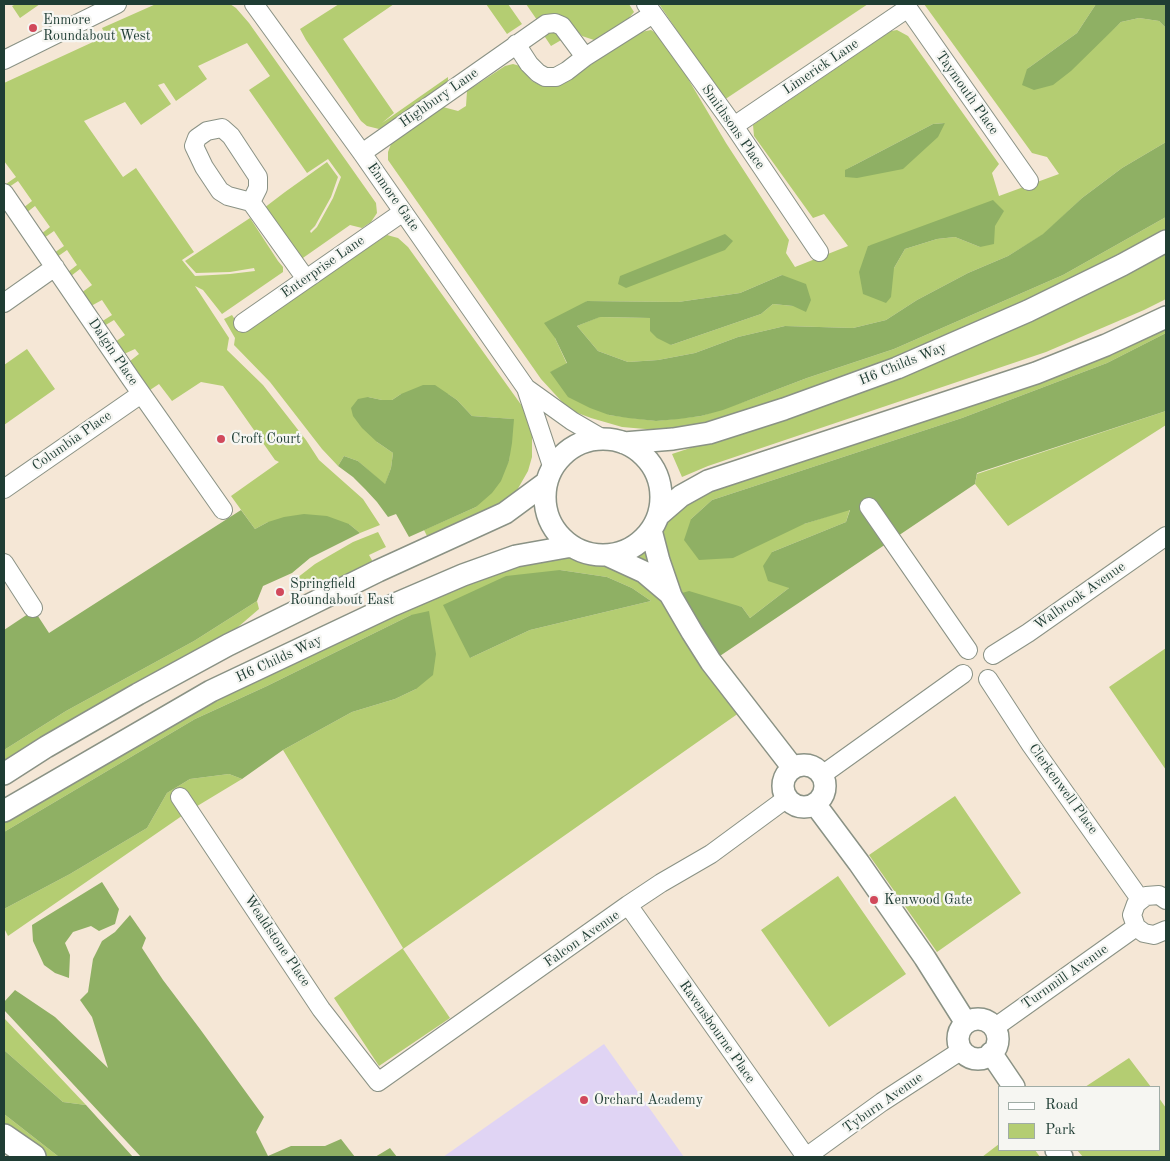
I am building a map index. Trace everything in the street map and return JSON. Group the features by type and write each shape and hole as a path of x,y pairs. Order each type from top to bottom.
{"main road":[{"path":"4,1137 33,1157"}],"street":[{"path":"4,60 117,4"},
{"name":"Enmore Gate","path":"257,5 526,388 550,476"},
{"name":"Limerick Lane","path":"734,126 907,6"},
{"name":"Taymouth Place","path":"907,6 1029,181"},
{"path":"516,44 529,64 538,73 545,77 556,77 649,9"},
{"name":"Smithsons Place","path":"649,9 734,126 819,252"},
{"name":"Highbury Lane","path":"362,153 546,24 555,23 562,26 585,57"},
{"name":"Dalgin Place","path":"4,193 141,394 223,510"},
{"path":"251,202 306,279"},
{"name":"Enterprise Lane","path":"243,323 404,212"},
{"name":"H6 Childs Way","path":"624,443 673,439 709,433 897,368 1028,312 1166,241"},
{"path":"4,303 55,267"},
{"path":"550,476 545,500 549,518 558,534 572,546 589,554 607,555 624,551 640,542 681,496 708,481 1036,373 1106,345 1166,317"},
{"name":"Enmore Gate","path":"526,388 572,421 603,439"},
{"name":"Columbia Place","path":"4,489 141,394"},
{"path":"4,774 46,747 146,689 228,645 378,571 505,513 550,476 565,453 583,443 603,439 624,443 639,452 652,465 659,481 662,498 655,523 659,561 671,596 710,662 793,768"},
{"path":"869,507 968,650"},
{"name":"Walbrook Avenue","path":"993,655 1028,633 1166,536"},
{"name":"H6 Childs Way","path":"4,811 211,691 393,605 516,556 572,546"},
{"path":"607,555 644,572 671,596"},
{"path":"4,563 33,608"},
{"path":"978,647 984,648 993,655 994,670 988,679 972,681 963,674 960,661 968,650 978,647"},
{"path":"822,775 963,674"},
{"name":"Clerkenwell Place","path":"988,679 1031,745 1140,899"},
{"path":"806,765 818,770 822,775 825,788 820,800 815,804 809,807 797,806 787,798 784,792 785,778 793,768 806,765"},
{"name":"Wealdstone Place","path":"180,797 322,1009 378,1082"},
{"name":"Falcon Avenue","path":"378,1082 661,883 711,854 787,798"},
{"path":"815,804 859,863 925,958 966,1023"},
{"path":"1165,933 1149,935 1144,933 1136,927 1132,915 1133,909 1140,899 1152,894 1166,900"},
{"name":"Ravensbourne Place","path":"628,906 806,1157"},
{"name":"Turnmill Avenue","path":"994,1028 1136,927"},
{"path":"981,1019 991,1024 997,1033 997,1044 991,1053 979,1058 966,1055 958,1039 962,1027 966,1023 970,1020 981,1019"},
{"name":"Tyburn Avenue","path":"806,1157 882,1102 962,1050"},
{"path":"991,1053 1013,1086"}],"shaded area":[{"name":"Orchard Academy","path":"604,1044 684,1157 443,1157"}],"green space":[{"path":"16,4 40,4 20,18 12,6"},
{"path":"156,4 230,4 236,8 249,23 376,203 377,213 371,222 362,228 350,225 300,260 264,208 327,162 338,177 331,197 315,226 310,231 311,233 317,227 333,198 341,177 328,159 307,173 249,90 270,76 247,43 198,66 207,79 176,101 164,83 158,85 171,104 141,125 125,102 84,121 123,177 136,168 194,252 182,260 195,276 255,271 254,268 230,272 196,273 185,261 250,218 283,267 283,272 222,314 203,290 195,286 229,338 227,350 263,385 306,440 319,460 363,499 380,525 360,533 349,524 268,522 255,529 231,496 279,462 275,460 223,386 201,382 172,401 159,384 150,390 130,361 139,354 135,349 124,354 115,342 125,335 114,320 104,326 101,322 112,315 102,300 91,306 81,293 92,285 80,269 71,276 68,272 77,265 67,250 57,257 54,253 64,246 54,231 44,238 41,234 50,227 35,206 26,213 23,208 32,201 18,181 9,187 6,184 16,177 4,161 4,83 106,36 102,28"},
{"path":"339,4 394,4 343,39 394,113 382,123 448,77 446,85 385,127 379,129 367,126 361,121 300,29"},
{"path":"486,4 508,4 522,24 507,34"},
{"path":"526,4 629,4 634,12 628,19 594,40 582,36 566,20 537,20"},
{"path":"659,4 868,4 724,100"},
{"path":"924,4 1096,4 1077,33 1027,69 1098,43 1121,22 1139,18 1159,21 1166,28 1166,142 1122,168 1082,198 1044,234 1008,256 968,273 917,300 886,320 853,328 785,326 738,337 695,353 658,360 628,362 598,351 577,326 599,317 650,318 671,345 761,314 773,304 793,306 782,275 740,293 678,302 587,301 555,338 567,364 551,372 609,415 656,421 701,416 894,349 1063,275 1166,217 1166,231 1046,292 919,348 719,422 691,428 657,430 622,427 575,412 564,404 541,379 388,160 391,144 398,138 443,107 458,111 466,106 467,91 505,66 513,64 520,66 532,81 551,87 563,84 636,33 651,30 664,38 726,143 789,240 786,253 795,267 848,246 824,214 813,218 754,136 753,125 891,31 897,30 908,36 999,164 992,173 999,196 1059,174 1047,157 1032,153","holes":["945,123 845,170 933,124","995,226 980,247 955,237 937,239 905,249 894,268 868,246"]},
{"path":"1096,4 1166,4 1166,28 1159,21 1139,18 1121,22 1071,71 1053,85 1034,90 1022,85 1027,69 1077,33"},
{"path":"555,32 563,39 551,46 543,34"},
{"path":"945,123 938,137 903,169 857,178 845,177 845,170 933,124"},
{"path":"1166,142 1166,217 1063,275 894,349 807,378 723,410 701,416 656,421 609,415 590,408 568,397 550,372 567,363 555,338 544,323 587,301 678,302 740,293 782,275 806,284 811,300 806,312 793,306 773,304 761,314 671,345 657,338 650,331 650,318 600,317 577,326 598,351 628,362 658,360 695,353 738,337 785,326 853,328 886,320 917,300 968,273 1008,256 1043,234 1082,198 1122,168"},
{"path":"993,200 1004,211 995,226 994,244 980,247 955,237 937,239 905,249 894,268 891,297 886,303 863,294 859,272 868,246"},
{"path":"725,234 733,241 725,250 626,288 618,284 620,276"},
{"path":"387,235 398,238 408,247 522,406 532,429 532,457 528,471 516,492 496,508 428,538 424,530 476,507 509,461 513,419 472,416 457,400 448,394 401,394 392,400 368,397 377,442 393,453 391,468 385,485 358,461 344,456 338,466 322,449 270,382 234,345 235,338 224,319 232,315 243,332"},
{"path":"1166,250 1166,299 1144,310 1046,352 708,466 682,477 672,454 772,421"},
{"path":"1166,317 1166,333 1107,363 962,418 712,500 691,519 804,524 850,509 846,522 772,552 789,588 750,618 742,607 672,596 746,708 403,949 450,1018 379,1066 334,998 403,948 283,750 352,712 395,699 416,689 411,615 267,686 195,719 4,832 4,811 393,605 572,546 589,554 607,555 625,551 640,542 681,496","holes":["560,570 607,577 632,588 651,601 530,630 470,658"]},
{"path":"1166,333 1166,411 977,473 975,484 711,662 671,596 689,591 742,607 750,618 789,588 768,581 763,566 772,552 846,522 850,510 804,524 733,558 699,560 684,540 691,519 712,500 962,418 1107,363"},
{"path":"27,349 55,389 4,425 4,365"},
{"path":"423,385 435,385 457,400 472,416 514,419 512,443 509,461 501,481 492,493 476,507 409,537 396,514 388,517 365,489 338,466 344,456 358,461 385,484 391,468 393,453 362,428 353,416 351,408 358,399 368,397 392,400"},
{"path":"1166,411 1166,425 1008,526 975,484 977,474"},
{"path":"241,510 255,529 284,517 304,514 327,516 349,524 360,533 310,558 292,573 263,586 257,601 194,641 66,711 4,750 4,630 34,610 49,633"},
{"path":"378,532 386,547 369,555 373,562 339,579 302,590 297,578 315,564 353,542"},
{"path":"560,570 607,577 632,588 651,601 530,630 470,658 443,605 506,576"},
{"path":"257,601 259,609 231,633 4,763 4,750 66,711 194,641"},
{"path":"429,611 436,654 433,675 416,689 395,699 352,712 283,750 242,779 229,774 190,779 167,793 147,828 70,874 4,909 4,832 195,719 267,686 411,615"},
{"path":"1166,648 1166,770 1109,687"},
{"path":"229,774 242,779 189,811 8,936 4,928 4,909 70,874 147,828 167,793 190,779"},
{"path":"955,796 1021,893 937,952 869,855"},
{"path":"838,876 906,974 829,1027 761,930"},
{"path":"102,882 119,909 115,924 99,931 91,926 73,932 65,943 70,955 69,978 55,973 44,965 33,941 32,925"},
{"path":"130,915 146,938 142,948 163,980 264,1117 256,1132 268,1156 291,1146 325,1146 341,1139 355,1157 141,1157 4,1010 4,1002 15,990 55,1017 108,1068 92,1017 80,1000 88,992 93,959 102,941 115,932"},
{"path":"4,1018 86,1105 63,1102 4,1050"},
{"path":"4,1050 63,1102 86,1105 133,1157 59,1157 4,1114"},
{"path":"1129,1058 1150,1086 1087,1086"},
{"path":"1160,1099 1166,1108 1166,1157 1083,1157 1078,1151 1160,1151"},
{"path":"4,1114 59,1157 33,1157 4,1137"},
{"path":"998,1145 998,1151 1036,1151 1040,1157 982,1157"},
{"path":"390,1148 397,1157 375,1157"}],"place":[{"name":"Enmore Roundabout West","path":"33,28"},
{"name":"Croft Court","path":"221,439"},
{"name":"Springfield Roundabout East","path":"280,592"},
{"name":"Kenwood Gate","path":"874,900"},
{"name":"Orchard Academy","path":"584,1100"}]}
